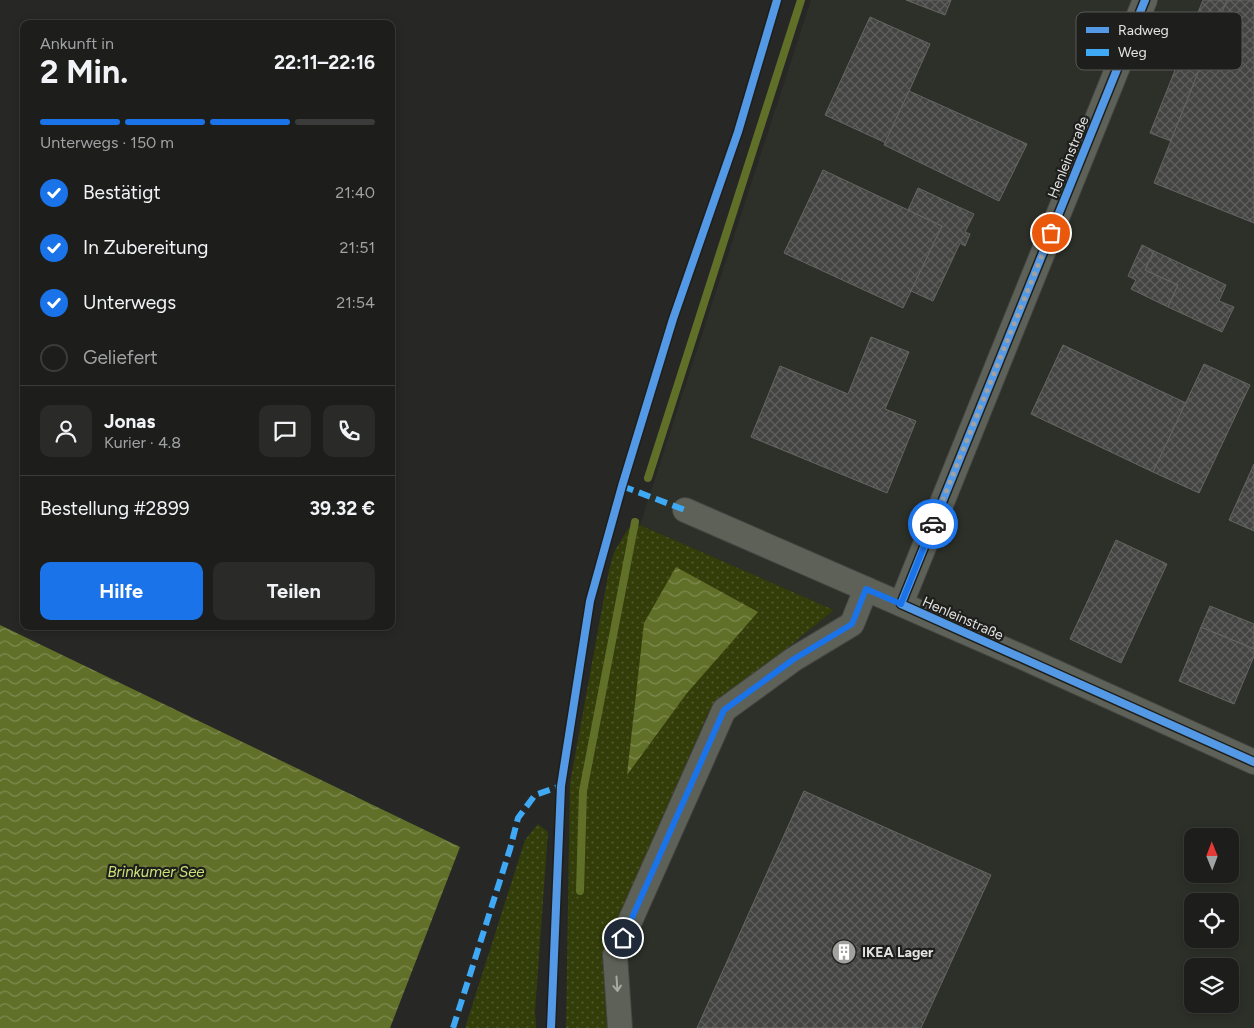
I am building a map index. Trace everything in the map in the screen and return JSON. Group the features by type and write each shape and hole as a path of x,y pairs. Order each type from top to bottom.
{"street":[{"name":"Henleinstraße","path":"1140,12 1145,0"},
{"name":"Henleinstraße","path":"1117,70 901,604 1254,762"},
{"path":"685,510 901,604"},
{"path":"620,1028 615,955 724,710 794,659 852,624 866,589"}],"shaded area":[{"path":"811,0 1254,0 1254,1028 607,1028 602,954 709,711 834,610 640,525"},
{"path":"640,525 834,610 709,711 602,954 607,1028 566,1028 570,783 609,570 614,552 628,529"},
{"path":"538,824 548,832 535,1011 536,1028 465,1028 525,840"}],"water":[{"path":"676,567 758,612 687,693 627,775 644,623"},
{"name":"Brinkumer See","path":"0,625 460,847 390,1028 0,1028"}],"building":[{"path":"906,0 951,0 945,15"},
{"path":"1203,0 1227,0 1222,12 1198,12"},
{"path":"1227,0 1254,0 1254,223 1154,183 1199,70 1242,70 1242,12 1222,12"},
{"path":"870,17 930,44 886,143 825,115"},
{"path":"1175,70 1199,70 1171,141 1150,133"},
{"path":"909,91 1027,144 999,201 884,145"},
{"path":"823,170 942,226 903,308 784,253"},
{"path":"918,188 974,214 965,232 970,234 965,246 960,243 933,301 911,291 942,226 908,210"},
{"path":"1142,245 1154,251 1145,270 1178,285 1168,307 1131,289 1136,280 1128,276"},
{"path":"1154,251 1226,285 1219,301 1234,307 1222,332 1168,307 1178,285 1145,270"},
{"path":"871,337 909,352 885,409 916,421 887,493 751,437 780,366 848,394"},
{"path":"1063,345 1186,403 1153,472 1031,414"},
{"path":"1204,364 1250,385 1199,493 1153,472"},
{"path":"1254,464 1254,531 1229,520"},
{"path":"1116,540 1167,564 1121,663 1070,639"},
{"path":"1210,606 1254,624 1254,649 1201,627"},
{"path":"1201,627 1254,649 1254,656 1234,704 1179,681"},
{"name":"IKEA Lager","path":"804,791 991,875 921,1028 697,1028"}],"waterway":[{"path":"648,478 801,0"},
{"path":"580,891 583,791 635,522"}],"marked path":[{"path":"622,486 685,510"},
{"path":"453,1028 510,849 518,818 535,795 561,786"}],"cycle path":[{"path":"551,1028 561,786 590,601 622,486 673,319 738,132 777,0"},
{"path":"1140,12 1145,0"},
{"path":"1117,70 901,604 1254,762"}],"way so far":[{"path":"933,524 1051,233"}],"place":[{"name":"IKEA Lager","path":"844,952"}],"route":[{"path":"623,938 724,710 794,659 852,624 866,589 901,604 933,524"}]}
